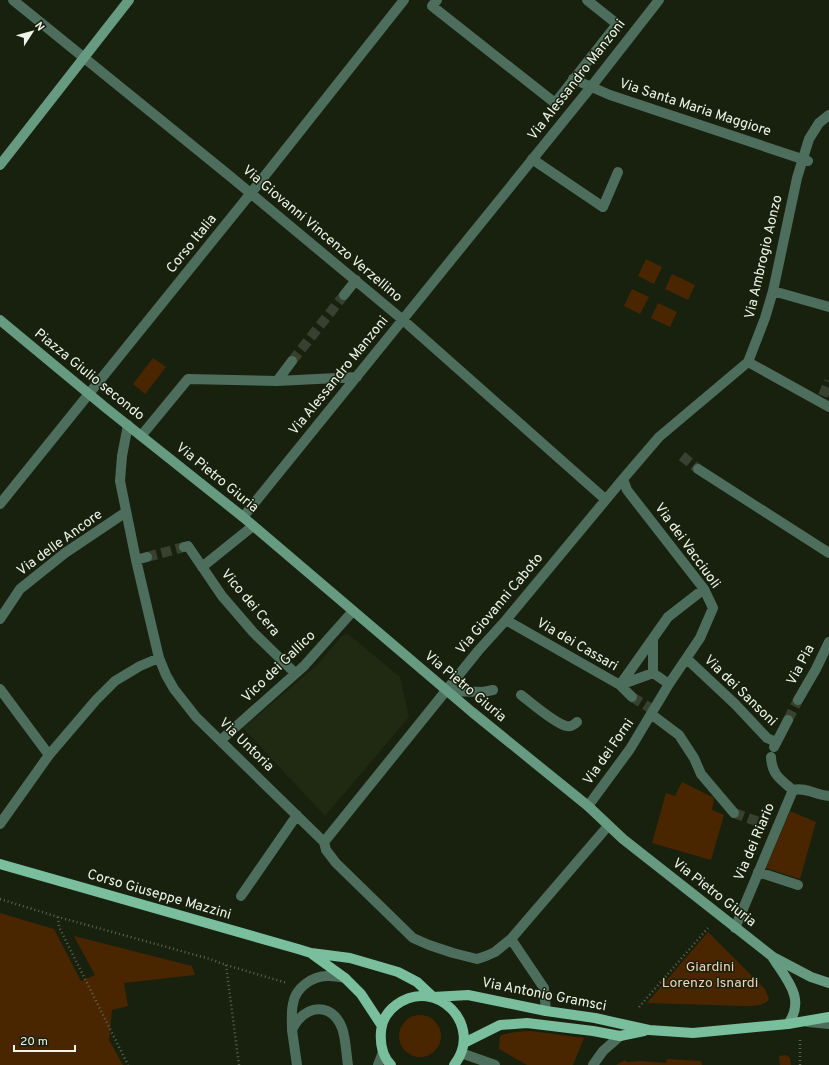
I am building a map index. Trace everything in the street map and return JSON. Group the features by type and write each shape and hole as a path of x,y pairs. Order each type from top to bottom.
{"main road":[{"name":"Corso Giuseppe Mazzini","path":"0,864 311,953 350,958 398,972 417,982 433,997 450,1007 457,1015 464,1033 464,1043 461,1053 454,1065"},
{"name":"Corso Giuseppe Mazzini","path":"311,953 345,978 361,994 382,1026"},
{"name":"Via Antonio Gramsci","path":"433,997 468,995 546,1011 595,1018 649,1030 693,1033 788,1024 829,1017"},
{"path":"391,1065 383,1052 380,1039 382,1026 386,1016 402,1001 412,997 433,997"},
{"name":"Via Antonio Gramsci","path":"464,1043 500,1025 527,1023 593,1030 620,1036 649,1030"}],"street":[{"name":"Via Giovanni Vincenzo Verzellino","path":"13,0 356,280 605,500"},
{"path":"0,165 129,0"},
{"name":"Corso Italia","path":"0,504 251,193 404,0"},
{"path":"437,0 432,6 555,103 617,24 586,0"},
{"name":"Via Alessandro Manzoni","path":"243,517 591,87 659,0"},
{"name":"Via Santa Maria Maggiore","path":"573,79 617,97 806,160"},
{"name":"Via Ambrogio Aonzo","path":"622,478 659,438 748,362 765,318 773,291 796,178 806,160 809,139 814,129 829,115"},
{"name":"Via Alessandro Manzoni","path":"532,159 603,207 618,172"},
{"path":"344,295 356,280"},
{"path":"773,291 829,307"},
{"name":"Piazza Giulio secondo","path":"0,320 141,436 188,379 276,381"},
{"path":"276,381 292,361"},
{"path":"748,362 821,399 829,407"},
{"path":"276,381 357,377"},
{"name":"Via Untoria","path":"128,425 122,456 120,481 136,560 159,658 166,675 177,694 196,716 324,842 326,850 336,863 414,938 434,947 477,959 495,952 511,939 608,826"},
{"name":"Via Pietro Giuria","path":"141,436 243,517 447,691 588,806 608,826 735,928 773,957 811,977 829,983"},
{"path":"698,469 829,553"},
{"name":"Via Giovanni Caboto","path":"324,842 478,651 506,620 622,478"},
{"name":"Via dei Vacciuoli","path":"622,478 627,490 704,589 713,608 700,638 651,711"},
{"name":"Via delle Ancore","path":"0,619 20,589 64,553 126,512"},
{"path":"202,567 253,526"},
{"name":"Vico dei Cera","path":"186,546 222,596 253,632 295,673"},
{"path":"136,560 147,557"},
{"path":"620,685 668,617 704,589"},
{"name":"Vico dei Gallico","path":"221,740 304,666 353,611"},
{"name":"Via dei Cassari","path":"506,620 620,685 632,697"},
{"path":"653,638 653,672"},
{"name":"Via Pia","path":"798,700 816,669 829,642"},
{"path":"0,824 49,755 96,700 115,681 140,666 159,658"},
{"name":"Via dei Sansoni","path":"687,659 735,704 767,738 774,749"},
{"path":"620,685 653,672"},
{"path":"653,672 669,684"},
{"path":"0,688 49,755"},
{"path":"447,691 483,692 493,690"},
{"path":"521,695 567,727 573,726 577,722"},
{"path":"651,711 679,735 694,758 701,774 734,813"},
{"name":"Via dei Forni","path":"588,806 630,749 651,711"},
{"path":"788,720 774,749 771,767 778,777 793,790 802,788 822,796 829,796"},
{"name":"Via dei Riario","path":"735,928 758,872 772,826 793,790"},
{"path":"241,896 297,815"},
{"path":"758,872 798,885"},
{"path":"511,939 544,988 546,1011"},
{"name":"Via Pietro Giuria","path":"773,957 796,996 794,1015 788,1024"},
{"path":"297,1065 292,1030 292,1003 297,993 305,983 316,978 328,975 345,978"},
{"path":"292,1030 299,1020 308,1012 319,1008 329,1012 338,1020 342,1030 348,1065"},
{"path":"804,1021 829,1024"},
{"path":"593,1065 603,1051 620,1036"},
{"path":"378,1065 383,1052"},
{"path":"461,1053 496,1065"}],"path":[{"path":"0,899 58,917 210,959 226,965 239,1065"},
{"path":"58,917 59,927 128,1065"},
{"path":"639,1007 708,928"},
{"path":"800,1039 800,1065"}],"shaded area":[{"path":"348,634 400,677 409,717 325,816 243,728 316,666 343,635"}],"green space":[{"path":"646,259 662,267 654,284 638,276"},
{"path":"672,274 695,285 688,300 665,289"},
{"path":"632,289 649,297 640,314 624,306"},
{"path":"658,303 677,312 670,327 651,318"},
{"path":"153,358 166,367 145,394 133,384"},
{"path":"682,782 714,798 712,810 724,815 711,860 652,843 666,793 675,796"},
{"path":"790,811 816,822 800,879 766,868"},
{"path":"0,913 54,929 81,981 95,975 74,936 192,966 195,975 124,983 128,1006 112,1010 109,1040 123,1065 0,1065"},
{"name":"Giardini Lorenzo Isnardi","path":"708,932 765,989 769,999 767,1002 758,1006 647,1003"},
{"path":"416,1015 424,1015 432,1018 438,1024 441,1036 438,1048 432,1054 424,1057 416,1057 408,1054 402,1048 399,1040 399,1032 402,1024 408,1018"},
{"path":"531,1031 584,1038 573,1065 527,1065 499,1049 500,1036 516,1032"},
{"path":"786,1055 790,1058 791,1065 780,1065 779,1056"},
{"path":"667,1059 701,1061 702,1065 616,1065 625,1060 627,1062 641,1061 666,1063"}],"tunnel":[{"path":"292,361 344,295"},
{"path":"823,396 829,381"},
{"path":"682,456 698,469"},
{"path":"147,557 184,547"},
{"path":"632,697 650,708"},
{"path":"788,720 798,700"},
{"path":"734,813 767,825"}]}
